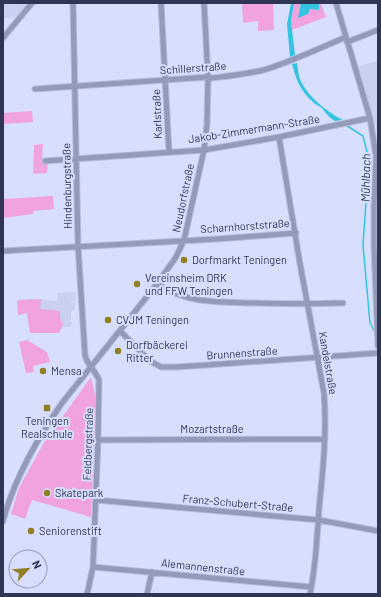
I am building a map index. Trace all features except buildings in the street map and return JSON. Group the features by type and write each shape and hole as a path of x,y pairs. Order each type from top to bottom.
{"street":[{"path":"3,38 32,3"},
{"name":"Hindenburgstraße","path":"73,3 78,246 85,355 86,360 91,367"},
{"name":"Karlstraße","path":"161,3 169,152"},
{"name":"Neudorfstraße","path":"3,522 14,489 36,443 62,403 157,284 176,257 184,240 204,150 207,124 208,76 204,3"},
{"path":"336,3 370,118 376,156 374,204 378,343"},
{"name":"Schillerstraße","path":"35,89 208,76 212,78 240,74 266,69 378,30"},
{"name":"Jakob-Zimmermann-Straße","path":"45,160 204,150 279,137 370,118"},
{"name":"Kandelstraße","path":"279,137 324,393 326,413 315,567 310,594"},
{"name":"Scharnhorststraße","path":"3,251 296,233"},
{"path":"157,284 181,297 204,301 308,305 343,302"},
{"name":"Brunnenstraße","path":"120,331 150,361 162,367 378,353"},
{"name":"Feldbergstraße","path":"87,594 93,567 98,440 99,380 96,372 91,367"},
{"name":"Mozartstraße","path":"98,440 325,439"},
{"name":"Franz-Schubert-Straße","path":"96,500 319,520 378,531"},
{"name":"Alemannenstraße","path":"93,567 312,588"},
{"path":"147,594 152,572"}],"shaded area":[{"path":"3,3 28,3 18,17 3,18"},
{"path":"242,3 273,3 274,30 258,31 258,21 243,23"},
{"path":"294,3 301,3 299,17 308,14 310,8 319,10 319,3 321,3 326,17 292,30 291,21"},
{"path":"378,61 378,135 358,66"},
{"path":"32,111 33,122 3,124 3,113"},
{"path":"43,144 42,161 48,162 47,173 33,174 34,145"},
{"path":"53,196 54,209 33,211 33,214 3,218 3,199"},
{"path":"76,292 75,302 71,301 71,303 75,303 74,311 71,311 72,325 71,327 62,327 59,333 30,333 27,313 18,315 17,300 41,299 57,301 58,293"},
{"path":"41,299 40,309 60,311 60,319 63,323 59,333 30,333 27,313 18,315 17,300"},
{"path":"27,340 47,352 50,362 33,366 34,372 26,373 19,342"},
{"path":"91,377 96,399 91,517 32,500 25,519 11,514 19,488 43,444"}],"water":[{"path":"291,3 294,3 291,21 295,55 290,57 287,24"},
{"path":"301,3 319,3 319,10 310,9 308,14 298,18"},
{"path":"297,63 300,79 307,91 324,108 343,120 335,121 322,108 309,99 297,80 292,64"}],"waterway":[{"name":"Mühlbach","path":"346,125 363,136 369,160 363,245 370,323 375,332"}],"place":[{"name":"Dorfmarkt Teningen","path":"184,260"},
{"name":"Vereinsheim DRK und FFW Teningen","path":"137,284"},
{"name":"CVJM Teningen","path":"108,320"},
{"name":"Dorfbäckerei Ritter","path":"118,351"},
{"name":"Mensa","path":"43,371"},
{"name":"Teningen Realschule","path":"47,408"},
{"name":"Skatepark","path":"47,493"},
{"name":"Seniorenstift","path":"31,531"}]}
